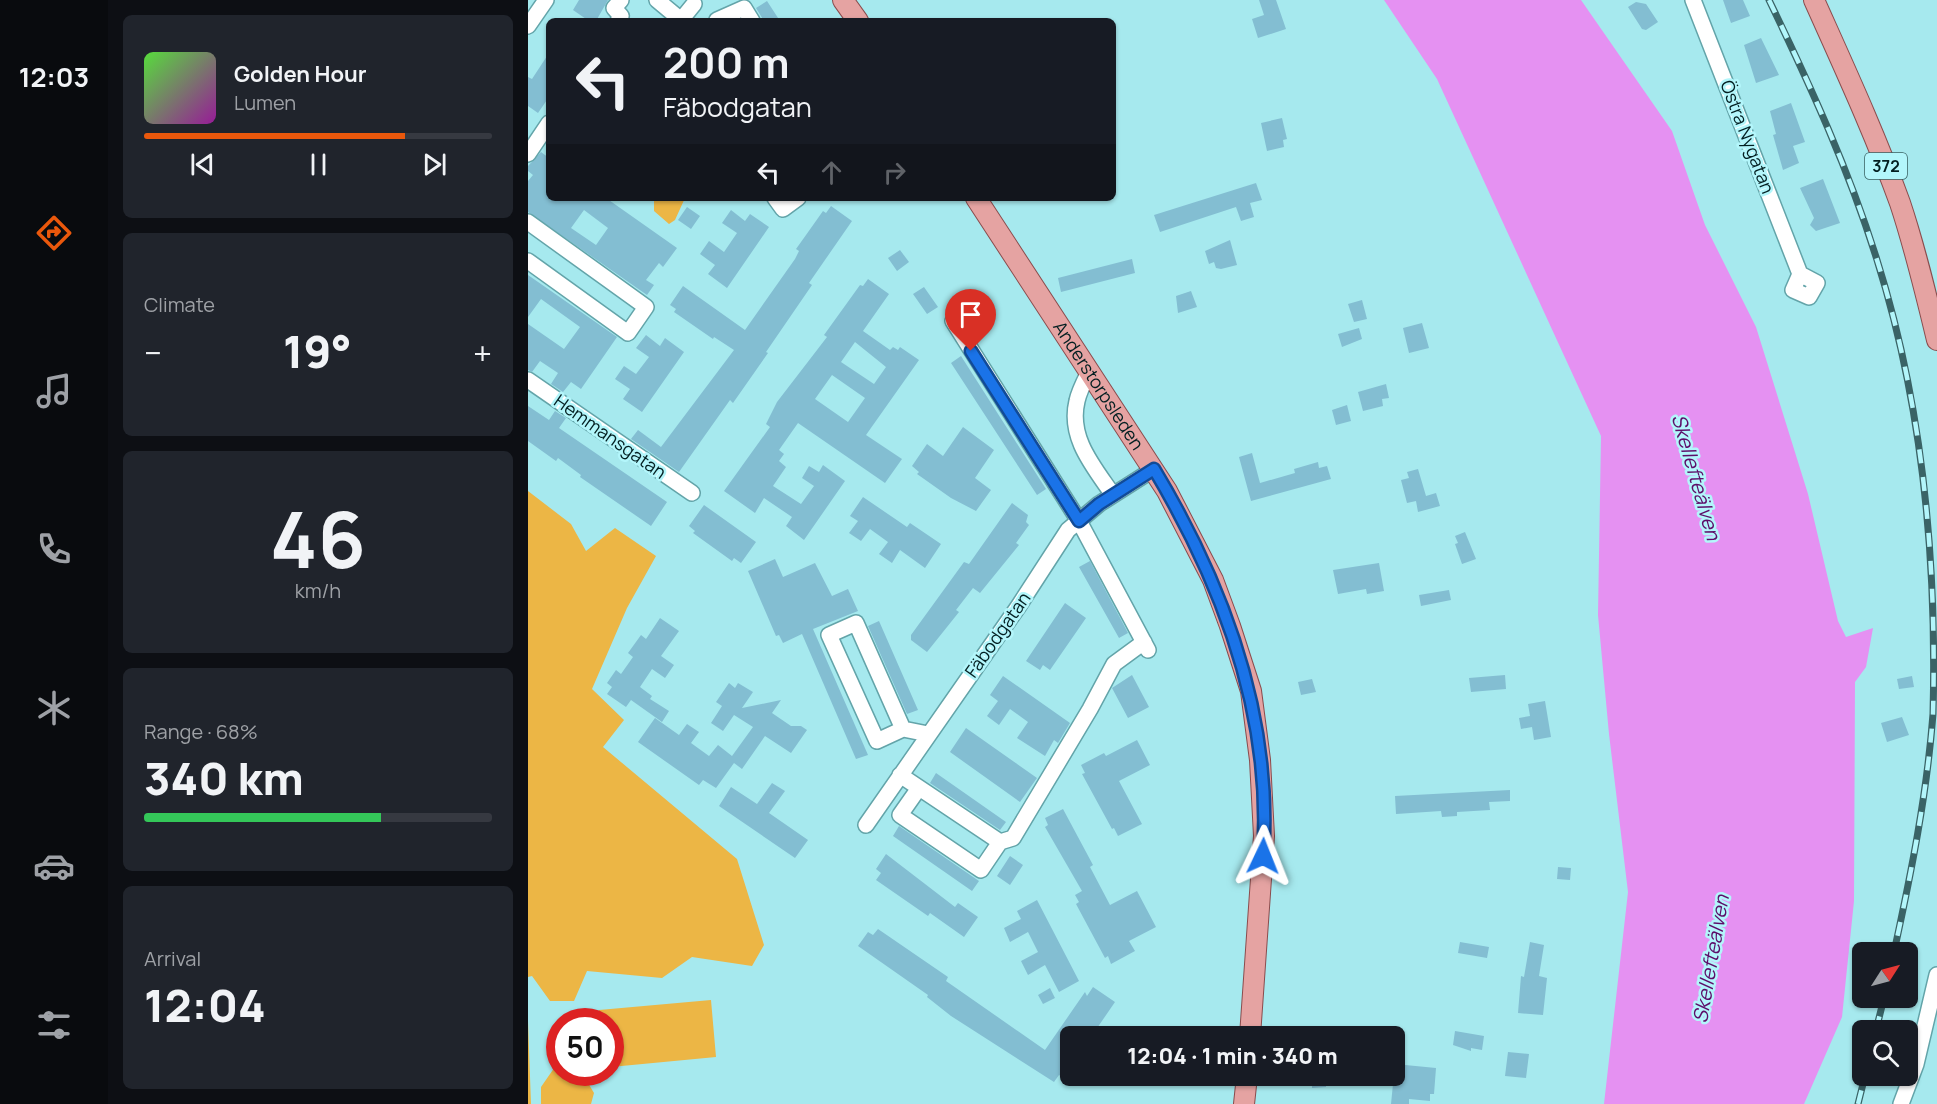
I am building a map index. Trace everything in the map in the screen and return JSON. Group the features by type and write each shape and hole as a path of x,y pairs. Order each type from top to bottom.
{"main road":[{"path":"843,0 856,18"},
{"name":"372","path":"1814,0 1873,133 1900,204 1922,276 1937,340"},
{"name":"Anderstorpsleden","path":"978,201 1154,469 1213,580 1251,691 1260,760 1264,836 1251,1026"},
{"path":"1244,1104 1246,1086"}],"street":[{"path":"529,23 546,0"},
{"path":"621,0 614,8 622,18"},
{"path":"657,0 679,18"},
{"name":"Östra Nygatan","path":"1693,0 1800,274"},
{"path":"682,18 693,2 714,18"},
{"path":"722,18 744,8 750,18"},
{"path":"528,154 546,127"},
{"path":"777,201 783,209 794,201"},
{"path":"528,222 646,307 628,333 528,261"},
{"path":"919,788 900,815 981,870 1000,842 1013,838 1090,710 1114,664 1146,646 1079,521 952,321"},
{"path":"1089,370 1076,401 1076,421 1083,454 1113,495"},
{"name":"Hemmansgatan","path":"528,380 692,493"},
{"name":"Fäbodgatan","path":"866,825 1018,607 1068,530 1113,495 1154,469"},
{"path":"903,729 856,623 829,635 877,741 903,729 928,734"},
{"path":"900,775 1000,842"},
{"path":"1901,1104 1916,1064 1937,975"}],"shaded area":[{"path":"654,201 684,201 675,220 669,224 654,211"},
{"path":"528,491 571,524 586,551 615,528 656,556 627,608 592,689 624,720 603,747 737,859 764,945 752,966 692,957 662,978 587,971 574,1001 550,1001 532,976 528,977"},
{"path":"711,1000 716,1057 624,1066 624,1008 621,1008"},
{"path":"528,1021 531,1104 528,1104"},
{"path":"546,1080 546,1086 590,1086 594,1093 591,1104 541,1104 541,1087"}],"water":[{"name":"Skellefteälven","path":"1384,0 1581,0 1672,131 1705,225 1756,327 1808,494 1838,621 1846,637 1873,628 1866,667 1855,682 1854,901 1842,1017 1804,1104 1604,1104 1628,892 1609,734 1598,615 1601,436 1437,79"}],"building":[{"path":"579,0 608,0 598,18 585,18 573,10"},
{"path":"1259,0 1276,0 1286,29 1258,38 1252,19 1264,15"},
{"path":"1723,0 1743,0 1750,16 1731,23"},
{"path":"767,1 778,18 762,18 756,8"},
{"path":"1636,2 1646,4 1658,22 1646,30 1642,29 1628,7"},
{"path":"1761,38 1779,75 1756,83 1744,45"},
{"path":"546,58 546,101 538,113 528,106 528,77 532,79"},
{"path":"1791,103 1805,142 1793,146 1799,163 1783,170 1773,135 1776,134 1770,111"},
{"path":"1282,118 1287,139 1283,140 1284,147 1267,151 1261,123"},
{"path":"541,152 546,156 546,201 610,201 677,248 663,267 659,263 646,280 654,285 647,295 528,212 528,181 533,175 528,171 528,166","holes":["584,210 608,228 596,245 571,228"]},
{"path":"1823,179 1840,223 1816,231 1810,225 1814,218 1800,188"},
{"path":"1256,183 1262,200 1250,203 1254,217 1241,221 1236,207 1160,232 1154,215"},
{"path":"831,206 852,221 809,283 812,285 766,352 768,353 733,403 730,400 679,472 631,439 638,430 661,447 734,350 714,337 713,339 674,312 676,309 670,305 683,286 745,330 795,259 799,251 796,249 823,211 826,213"},
{"path":"687,207 700,216 691,229 678,220"},
{"path":"731,210 745,221 750,214 769,227 727,288 708,274 715,265 700,254 709,241 724,252 737,233 722,223"},
{"path":"1230,240 1237,265 1221,269 1216,268 1214,262 1209,264 1205,251"},
{"path":"900,250 909,262 897,271 888,258"},
{"path":"1132,259 1135,273 1061,292 1058,278"},
{"path":"528,275 617,337 581,389 571,382 563,392 551,384 558,373 540,361 532,372 528,370 528,324 564,349 580,327 541,299 528,317"},
{"path":"868,279 889,294 863,331 890,350 893,347 898,350 900,347 919,360 866,435 902,459 885,483 798,423 779,450 784,454 779,461 786,467 773,486 801,504 814,486 802,478 809,466 819,472 823,465 845,481 804,540 786,526 792,517 764,498 755,513 724,491 770,427 766,424 777,402 827,337 824,335 860,285 863,286","holes":["855,342 886,367 874,384 841,362","832,375 865,398 848,422 815,399"]},
{"path":"924,287 938,307 927,314 913,294"},
{"path":"1191,291 1197,307 1178,313 1176,296"},
{"path":"1362,300 1367,319 1354,322 1348,304"},
{"path":"1422,323 1429,348 1409,353 1403,328"},
{"path":"1359,328 1362,339 1342,347 1338,334"},
{"path":"646,335 660,346 665,338 684,352 642,412 623,399 630,389 615,379 624,366 636,374 649,357 636,348"},
{"path":"961,356 1046,489 1037,495 951,363"},
{"path":"1386,384 1389,398 1382,399 1383,406 1363,411 1358,392"},
{"path":"1347,405 1351,421 1336,425 1332,410"},
{"path":"528,406 549,420 555,411 566,418 559,428 667,502 651,526 580,477 581,475 558,458 556,461 528,441"},
{"path":"963,427 994,450 975,478 991,490 976,511 951,498 917,474 919,472 912,466 927,444 943,456"},
{"path":"1252,453 1260,483 1295,473 1294,469 1318,462 1319,468 1327,466 1331,479 1251,501 1239,457"},
{"path":"1418,469 1426,496 1436,493 1440,506 1418,512 1416,501 1407,503 1401,480 1409,478 1407,472"},
{"path":"863,497 907,527 910,523 941,544 925,568 900,550 892,563 879,554 888,542 870,529 861,541 849,533 858,521 850,516"},
{"path":"1012,503 1028,515 1026,522 1029,525 1016,543 1019,545 980,593 973,588 956,610 959,612 927,652 911,640 911,635 964,562 969,564"},
{"path":"704,505 756,542 741,563 734,558 732,561 693,533 695,531 689,526"},
{"path":"1465,532 1476,559 1462,564 1455,544 1458,543 1455,536"},
{"path":"775,559 783,577 815,563 832,596 848,589 858,611 813,629 868,755 856,759 802,634 783,643 779,635 776,636 748,571"},
{"path":"1090,561 1128,633 1119,638 1079,567"},
{"path":"1379,563 1384,591 1367,594 1366,589 1338,594 1333,570"},
{"path":"1449,590 1451,600 1421,606 1419,595"},
{"path":"1065,603 1086,618 1050,670 1043,665 1040,670 1026,661"},
{"path":"660,618 679,631 661,656 674,665 665,678 652,669 640,687 652,696 650,699 669,711 662,722 631,700 626,707 607,694 612,687 607,683 616,670 621,674 633,657 628,653 641,635 646,639"},
{"path":"879,621 918,710 907,714 868,626"},
{"path":"1132,675 1149,707 1128,718 1112,688"},
{"path":"1505,675 1506,689 1471,692 1469,678"},
{"path":"1003,676 1070,723 1058,743 1054,740 1045,756 1017,738 1028,722 1010,709 999,725 987,716 998,701 990,695"},
{"path":"1912,676 1914,687 1899,689 1897,679"},
{"path":"1312,679 1316,692 1301,695 1298,682"},
{"path":"729,683 735,688 738,683 753,692 742,708 781,700 772,713 791,726 801,726 807,730 791,753 765,736 742,769 734,763 716,788 703,780 699,785 638,742 655,718 679,735 687,724 699,732 691,743 709,756 718,745 732,756 753,727 734,715 723,731 711,723 722,706 716,702"},
{"path":"1545,701 1551,737 1534,740 1532,727 1521,729 1519,718 1530,716 1528,704"},
{"path":"1902,717 1909,735 1887,742 1881,723"},
{"path":"966,728 1037,778 1020,802 950,752"},
{"path":"1137,740 1150,765 1119,781 1142,824 1118,836 1082,774 1085,773 1081,765 1104,753 1106,756"},
{"path":"936,773 1006,822 1000,830 930,783"},
{"path":"772,783 785,791 769,813 808,840 795,858 719,806 731,787 757,804"},
{"path":"1510,790 1510,801 1489,802 1490,810 1457,812 1457,816 1442,817 1441,811 1396,814 1395,796"},
{"path":"1063,809 1093,865 1090,867 1110,905 1137,891 1156,927 1129,941 1135,951 1111,964 1108,956 1105,958 1076,904 1079,902 1075,895 1082,891 1045,827 1048,825 1045,818"},
{"path":"899,826 979,881 972,891 893,836"},
{"path":"886,854 955,907 958,903 978,917 964,937 930,913 928,916 876,880 881,873 876,869"},
{"path":"1010,856 1023,865 1010,885 997,876"},
{"path":"1558,867 1571,868 1570,880 1557,879"},
{"path":"1037,900 1079,981 1059,992 1045,965 1028,975 1021,961 1038,952 1028,932 1010,942 1004,928 1021,919 1017,911"},
{"path":"878,929 948,977 946,981 1045,1050 1060,1028 1060,1076 1054,1082 951,1016 927,997 928,995 858,946 868,932 873,935"},
{"path":"1460,942 1489,947 1487,958 1458,953"},
{"path":"1530,942 1544,945 1539,976 1547,978 1543,1015 1518,1013 1521,976 1524,977"},
{"path":"1093,987 1115,1002 1098,1026 1062,1026 1085,992 1087,996"},
{"path":"1050,988 1055,998 1043,1004 1038,995"},
{"path":"1455,1031 1484,1036 1482,1050 1471,1048 1471,1051 1453,1045"},
{"path":"1508,1052 1529,1054 1526,1078 1505,1076"},
{"path":"1405,1065 1436,1068 1434,1094 1430,1094 1430,1101 1409,1099 1409,1104 1391,1104 1393,1086 1405,1086"}],"railway":[{"path":"1769,0 1828,128 1877,260 1906,371 1924,484 1932,599 1933,714 1918,834 1896,942"},
{"path":"1878,1020 1882,1008"},
{"path":"1858,1104 1862,1086"}],"route":[{"path":"971,351 1079,521 1099,504 1154,469 1167,491 1213,580 1251,691 1260,760 1263,856"}]}
